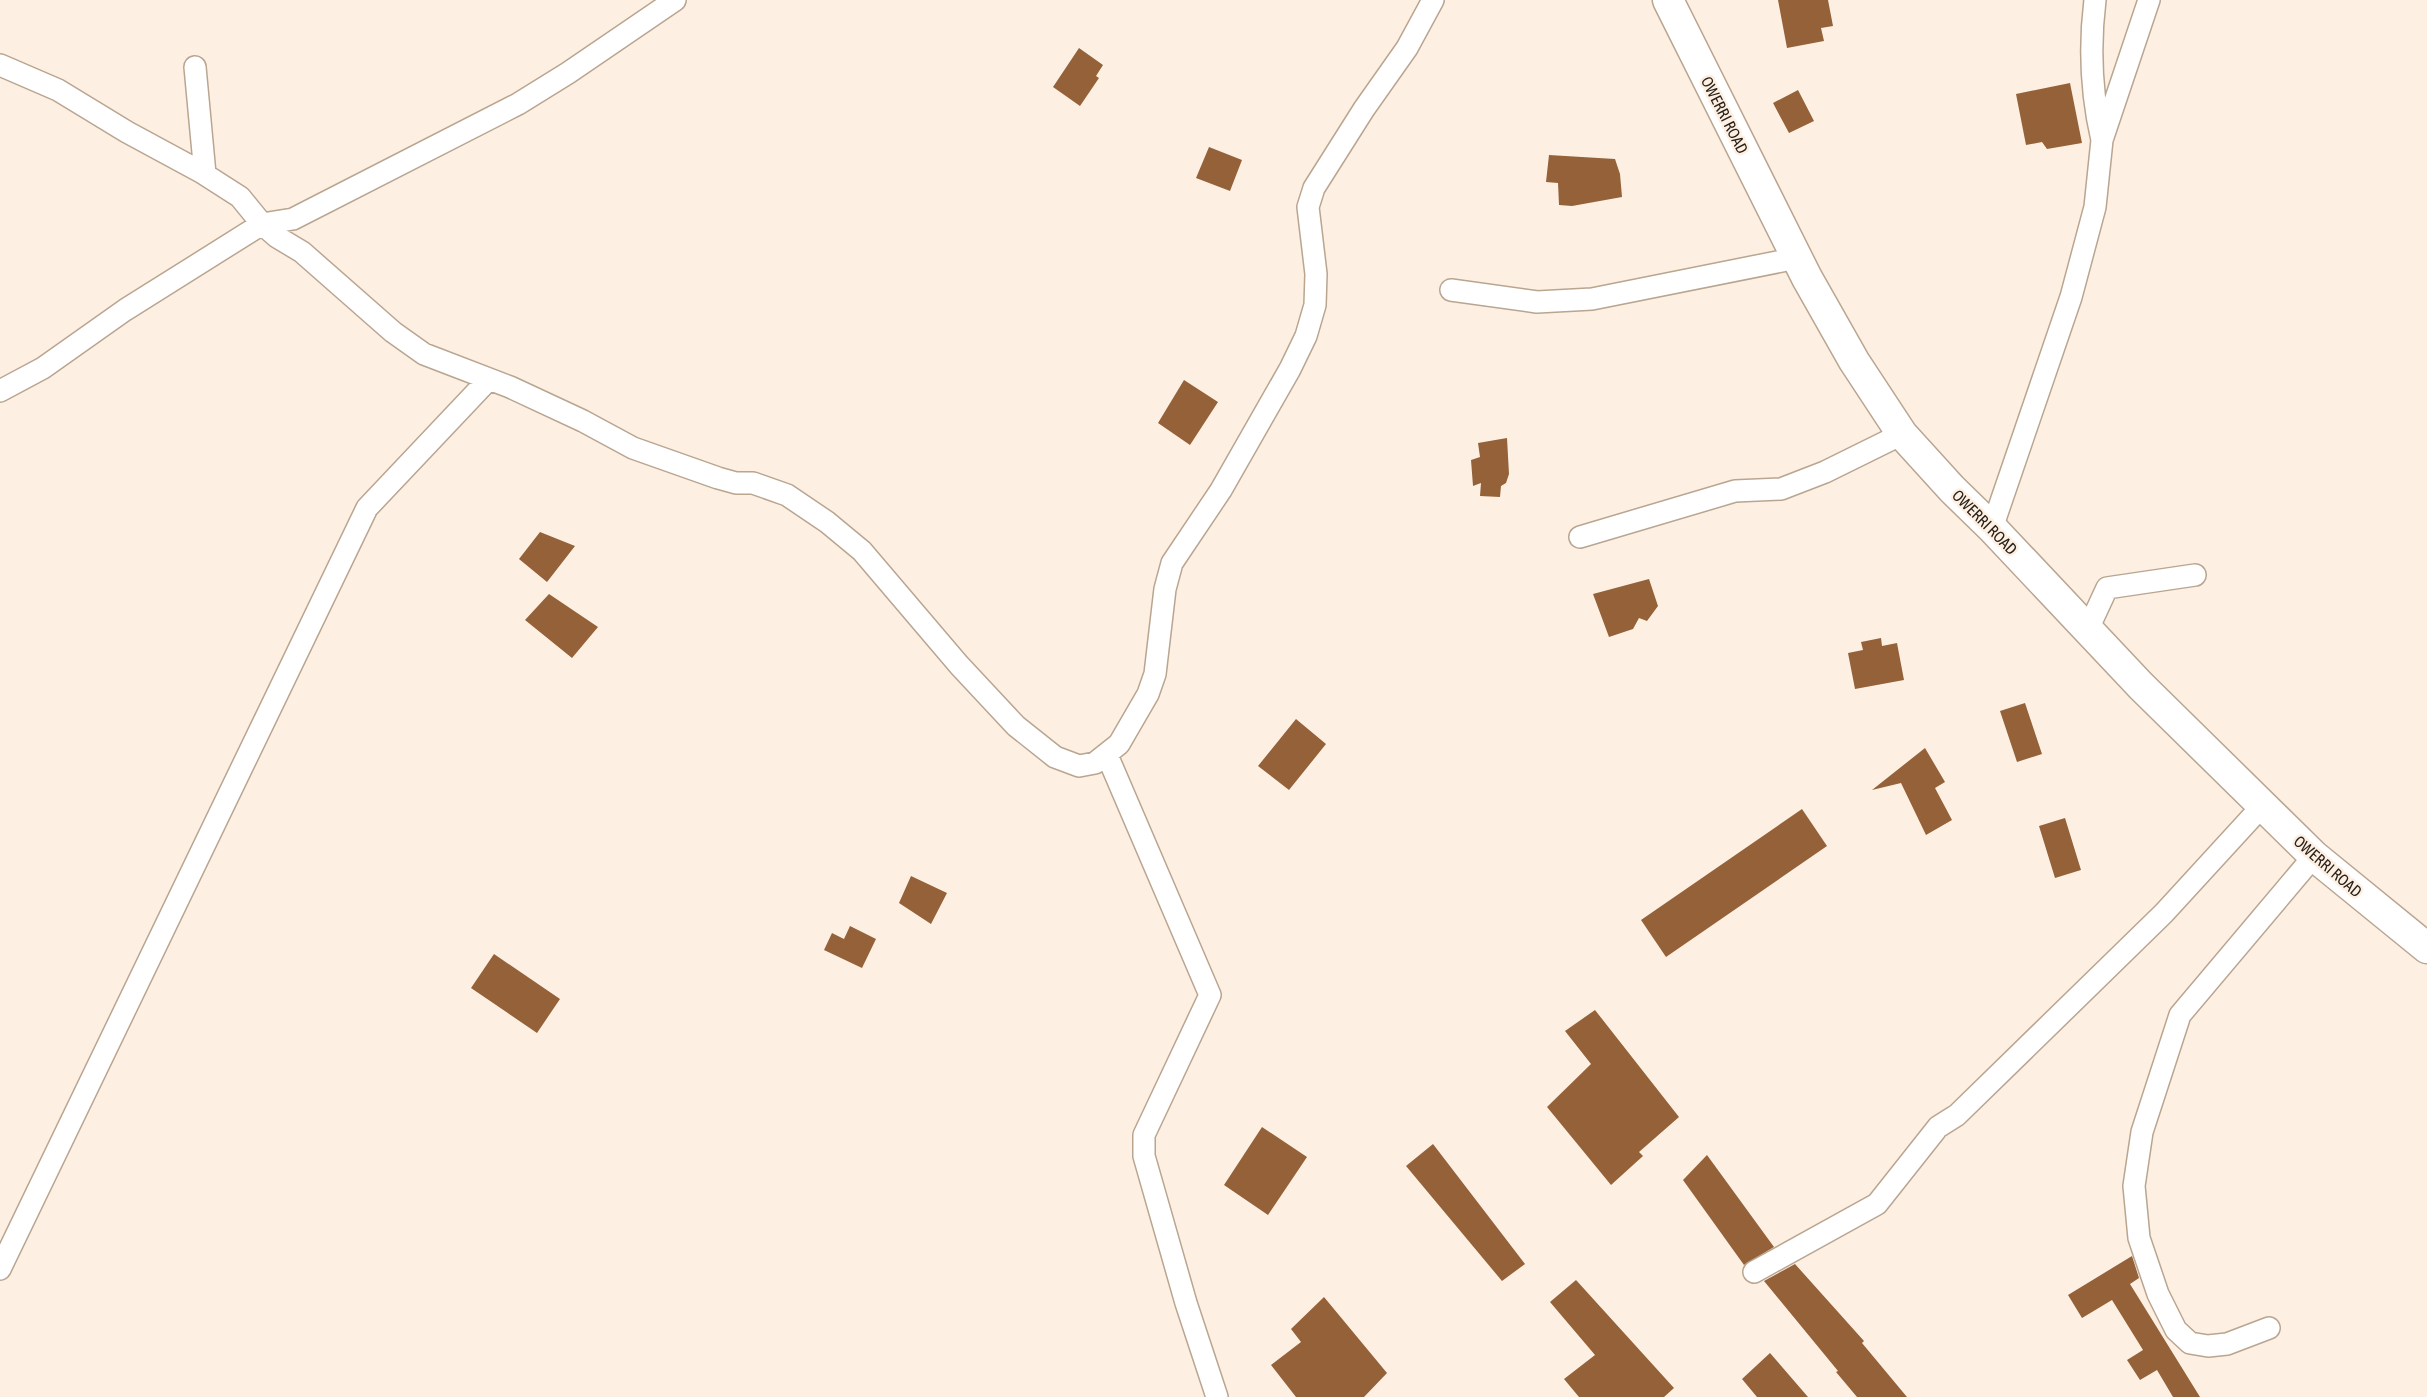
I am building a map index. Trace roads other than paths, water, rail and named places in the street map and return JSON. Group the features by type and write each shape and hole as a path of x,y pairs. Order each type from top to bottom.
{"main road":[{"name":"OWERRI ROAD","path":"1668,0 1797,258 1854,361 1902,434 2141,686 2314,856 2427,948"}],"street":[{"path":"0,391 43,368 125,310 270,231 518,104 568,74 675,0"},
{"path":"0,65 58,90 127,132 205,174 240,197 270,231 302,252 393,332 424,354 583,421 633,448 718,478 736,483 753,483 787,495 827,522 862,551 959,665 1016,726 1055,757 1079,766 1095,763 1119,744 1148,694 1155,674 1165,590 1172,563 1221,490 1290,369 1306,336 1315,305 1316,274 1308,207 1314,188 1364,109 1407,48 1433,0"},
{"path":"2095,0 2091,65 2094,105 2102,140"},
{"path":"1992,528 2071,297 2095,207 2102,140 2149,0"},
{"path":"195,67 205,174"},
{"path":"0,85 28,76"},
{"path":"1451,290 1537,302 1592,299 1797,258"},
{"path":"0,1269 367,508 489,380"},
{"path":"1580,537 1735,491 1780,489 1825,472 1902,434"},
{"path":"2088,628 2107,588 2196,575"},
{"path":"1107,755 1210,995 1144,1136 1144,1156 1186,1304 1217,1397"},
{"path":"1754,1272 1877,1204 1938,1127 1957,1115 2164,913 2263,805"},
{"path":"2269,1328 2227,1344 2208,1346 2190,1343 2176,1330 2158,1294 2139,1238 2134,1186 2142,1132 2180,1015 2314,856"}]}
